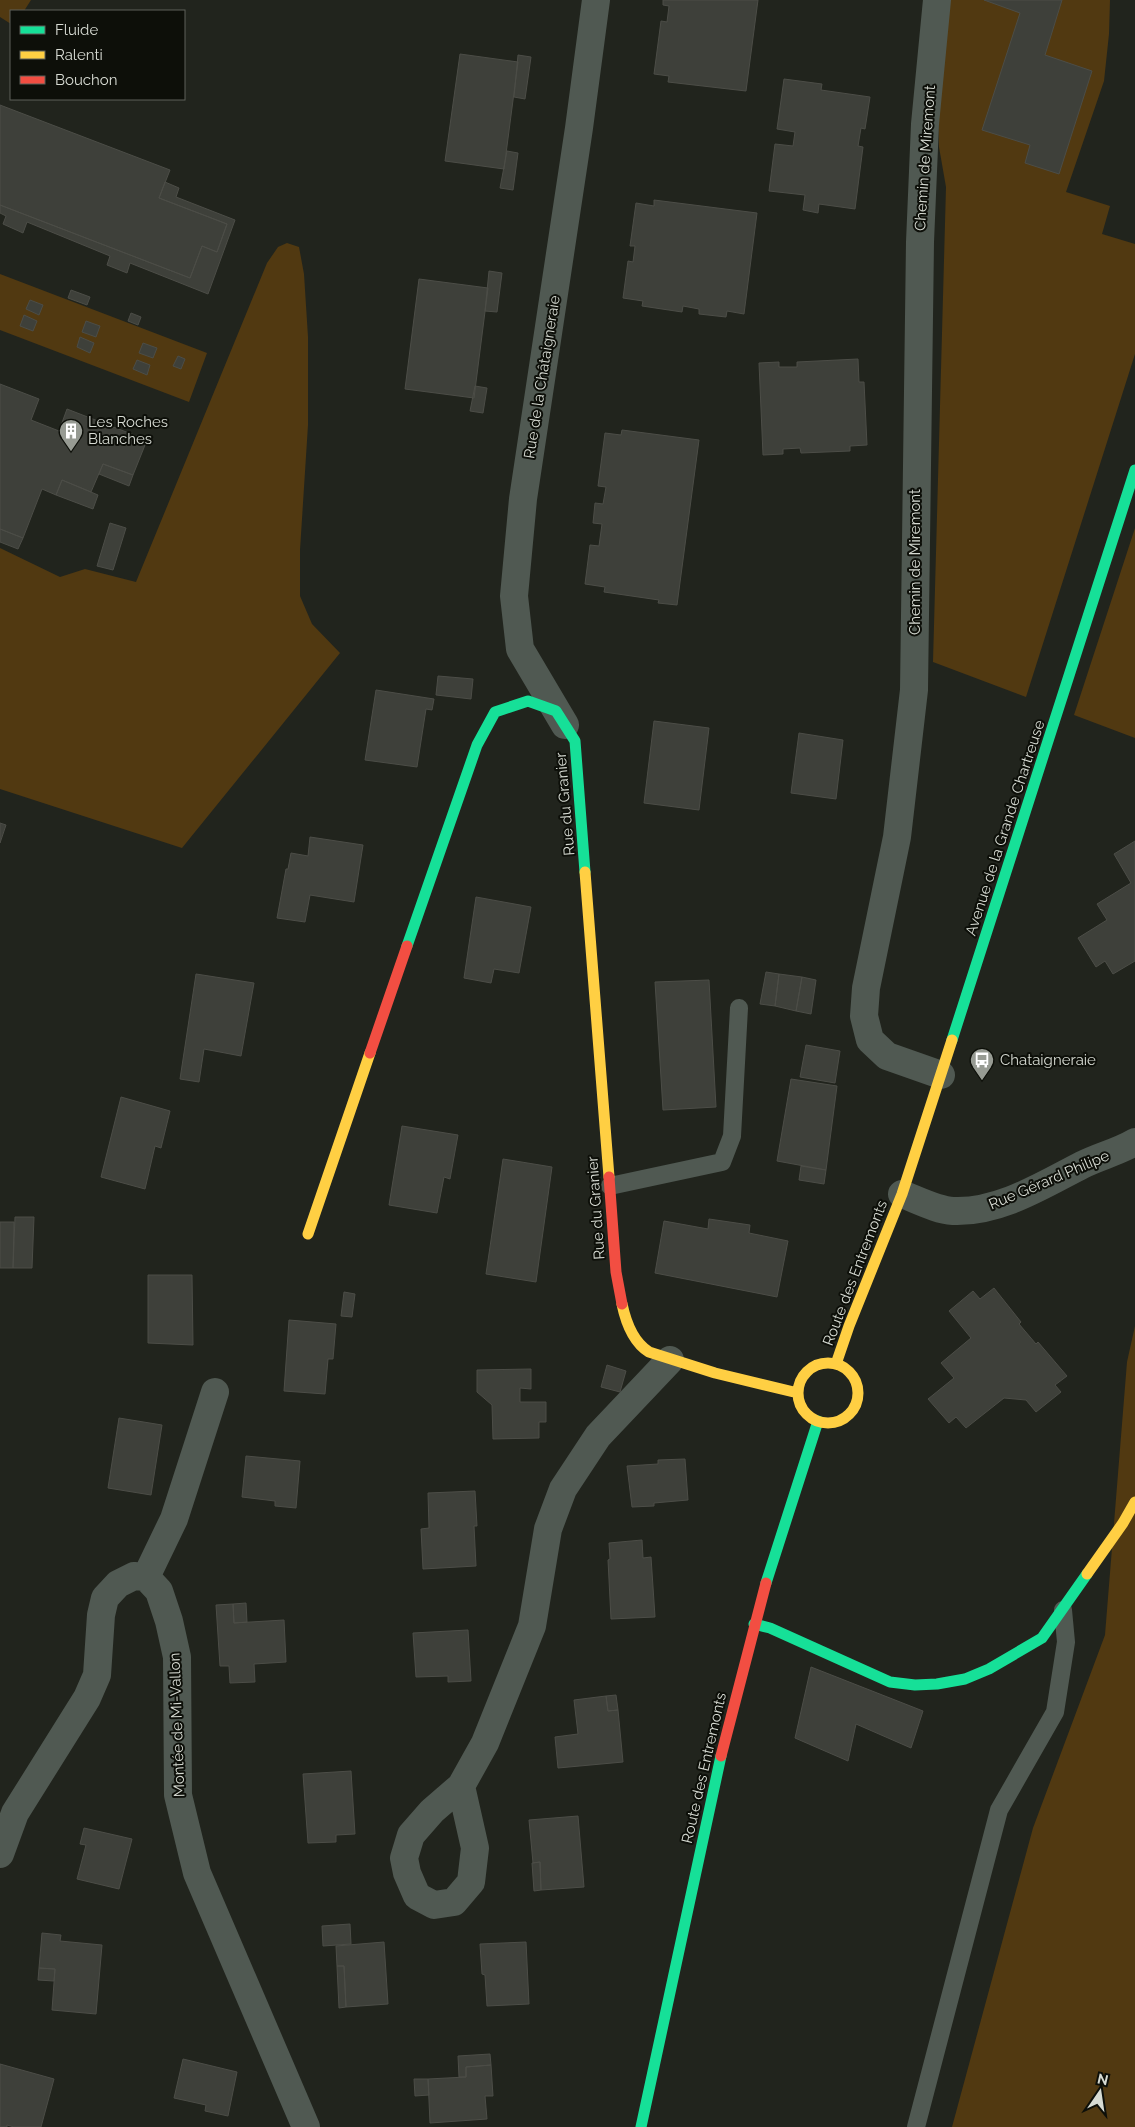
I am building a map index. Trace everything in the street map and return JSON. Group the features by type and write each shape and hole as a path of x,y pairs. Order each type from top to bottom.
{"street":[{"name":"Rue de la Châtaigneraie","path":"575,741 520,649 514,596 523,499 578,138 596,0"},
{"name":"Chemin de Miremont","path":"938,0 925,124 920,242 914,690 897,838 866,988 864,1016 870,1040 887,1056 941,1075"},
{"name":"Avenue de la Grande Chartreuse","path":"902,1194 1135,470"},
{"name":"Rue du Granier","path":"308,1234 477,745 495,712 528,701 556,711 575,741 616,1272 623,1312 629,1330 642,1349 670,1360 798,1393"},
{"name":"Rue Gérard Philipe","path":"902,1194 952,1211 988,1208 1062,1176 1084,1164 1122,1150 1135,1142"},
{"name":"Route des Entremonts","path":"836,1364 849,1326 902,1194"},
{"path":"461,1786 485,1743 532,1626 548,1528 563,1489 598,1436 670,1360"},
{"name":"Route des Entremonts","path":"641,2127 731,1714 754,1624 797,1480 818,1421 837,1421 845,1416 856,1402 858,1392 856,1383 845,1368 836,1364 818,1364 804,1375 798,1393"},
{"path":"0,1854 15,1813 87,1698 98,1676 101,1615 105,1598 118,1584 134,1576 146,1577 174,1519 215,1392"},
{"path":"798,1393 804,1409 818,1421"},
{"path":"754,1624 777,1631 890,1682 915,1685 937,1684 964,1679 989,1669 1042,1638 1123,1523 1135,1502"},
{"name":"Montée de Mi-Vallon","path":"146,1577 159,1591 169,1622 176,1657 178,1795 197,1873 306,2127"}],"lane":[{"path":"610,1186 722,1162 732,1136 739,1008"},
{"path":"916,2127 999,1810 1055,1712 1066,1642 1063,1610"}],"shaded area":[{"path":"0,0 31,0 25,10 10,10 10,23 0,17"},
{"path":"946,0 1110,0 1109,34 1104,81 1066,192 1110,206 1102,234 1135,244 1135,354 1026,697 933,662 946,187 939,147 938,114"},
{"path":"287,243 299,247 304,274 308,337 308,425 300,550 300,596 312,624 340,653 182,848 0,789 0,548 60,577 85,569 136,582 267,263 278,247"},
{"path":"0,274 207,353 189,402 0,330"},
{"path":"1135,528 1135,738 1074,715"},
{"path":"1135,1326 1135,2127 952,2127 1033,1828 1105,1635 1127,1362"}],"building":[{"path":"663,0 758,0 746,91 668,82 669,76 654,74 661,21 667,22 669,6 663,5"},
{"path":"984,0 1062,0 1045,55 1092,71 1059,174 1025,163 1030,145 982,130 1020,13"},
{"path":"460,54 518,62 504,169 445,161"},
{"path":"518,55 531,57 525,99 514,97"},
{"path":"784,79 822,84 821,90 870,97 865,129 861,128 858,146 863,147 855,209 819,204 818,213 803,210 805,195 769,191 775,144 793,146 795,132 777,129"},
{"path":"0,105 170,170 159,198 227,224 217,252 202,246 190,278 0,205"},
{"path":"507,151 518,153 513,190 500,188"},
{"path":"165,182 179,188 176,197 235,220 208,294 130,263 127,273 107,265 110,256 27,222 23,233 3,224 6,216 0,213 0,205 190,278 202,246 217,252 227,224 159,198"},
{"path":"654,200 757,213 744,314 727,311 726,317 699,314 699,309 683,306 682,312 642,306 643,301 623,298 628,261 633,262 635,246 630,246 636,203 654,206"},
{"path":"489,271 502,273 497,312 485,311"},
{"path":"419,279 488,288 474,398 405,389"},
{"path":"71,290 90,297 87,305 68,298"},
{"path":"30,300 43,305 39,315 26,309"},
{"path":"131,313 141,317 138,325 128,321"},
{"path":"24,315 37,321 33,331 20,326"},
{"path":"86,321 100,326 96,337 82,332"},
{"path":"80,337 94,343 90,353 77,347"},
{"path":"143,343 157,348 153,358 139,353"},
{"path":"178,356 185,359 181,369 173,366"},
{"path":"858,359 859,382 864,382 867,445 850,446 850,451 801,453 800,448 783,449 783,454 763,455 759,363 779,362 779,367 797,367 797,362"},
{"path":"137,360 150,365 147,375 133,369"},
{"name":"Les Roches Blanches","path":"0,384 39,399 31,420 59,431 67,409 147,440 133,475 103,464 91,492 62,480 56,495 42,489 23,538 0,529"},
{"path":"475,386 487,388 483,413 470,411"},
{"path":"622,430 699,440 677,605 658,603 659,600 604,592 605,587 585,584 590,545 599,546 602,524 593,523 595,503 603,504 606,487 598,486 605,433 621,435"},
{"path":"103,464 133,475 129,486 99,474"},
{"path":"62,480 98,495 93,509 56,495"},
{"path":"110,523 126,528 113,570 97,566"},
{"path":"0,529 23,538 18,549 0,542"},
{"path":"438,676 473,679 471,699 436,695"},
{"path":"376,690 434,699 432,710 426,709 417,767 365,760"},
{"path":"654,721 709,728 699,810 644,803"},
{"path":"799,733 843,740 836,799 791,793"},
{"path":"0,823 6,825 0,843"},
{"path":"310,837 363,845 354,902 310,895 305,922 277,918 286,869 288,869 291,853 308,856"},
{"path":"1135,841 1135,961 1113,974 1105,961 1096,967 1078,938 1107,920 1097,904 1131,883 1114,854"},
{"path":"476,897 531,907 519,973 494,969 491,983 464,978"},
{"path":"766,972 779,974 775,1006 760,1004"},
{"path":"196,974 254,983 241,1056 204,1049 199,1082 180,1079"},
{"path":"779,974 802,977 796,1011 775,1006"},
{"path":"802,977 816,980 811,1014 796,1011"},
{"path":"709,980 716,1107 663,1110 655,982"},
{"path":"806,1045 840,1051 835,1083 800,1077"},
{"path":"791,1079 837,1086 826,1170 777,1161"},
{"path":"121,1097 170,1111 161,1148 155,1146 145,1189 101,1177"},
{"path":"402,1126 458,1135 450,1179 444,1177 437,1213 389,1205"},
{"path":"503,1159 552,1167 536,1282 486,1274"},
{"path":"801,1166 826,1170 824,1184 799,1180"},
{"path":"15,1217 34,1217 32,1268 13,1268"},
{"path":"709,1219 750,1225 749,1233 788,1241 777,1297 655,1273 664,1221 708,1229"},
{"path":"0,1222 14,1222 13,1268 0,1268"},
{"path":"148,1275 192,1275 193,1345 148,1343"},
{"path":"994,1288 1021,1322 1019,1324 1036,1344 1038,1342 1067,1376 1055,1385 1061,1392 1036,1412 1026,1400 1004,1398 966,1428 956,1417 949,1423 928,1399 954,1378 941,1363 971,1338 949,1311 973,1291 980,1299"},
{"path":"344,1292 355,1294 352,1317 341,1316"},
{"path":"289,1320 336,1324 333,1359 328,1359 325,1394 284,1391"},
{"path":"607,1365 626,1371 620,1392 601,1387"},
{"path":"531,1369 531,1389 520,1388 520,1402 546,1402 546,1422 539,1422 539,1438 493,1439 492,1405 477,1392 477,1370"},
{"path":"119,1418 162,1425 151,1495 108,1488"},
{"path":"246,1456 300,1461 296,1508 275,1506 275,1501 242,1497"},
{"path":"685,1459 688,1500 654,1503 654,1506 632,1507 627,1466 658,1464 658,1460"},
{"path":"475,1491 477,1526 474,1526 476,1566 423,1569 421,1529 429,1528 428,1493"},
{"path":"642,1540 643,1558 651,1557 655,1617 611,1619 609,1543"},
{"path":"246,1603 247,1622 234,1623 233,1604"},
{"path":"233,1604 234,1623 284,1620 286,1662 254,1664 255,1682 230,1683 229,1666 220,1666 216,1605"},
{"path":"468,1630 471,1681 448,1682 448,1676 416,1677 413,1633"},
{"path":"811,1667 923,1711 911,1748 856,1724 848,1761 795,1738"},
{"path":"616,1695 618,1710 608,1711 606,1696"},
{"path":"606,1696 608,1711 618,1710 623,1762 558,1768 555,1737 578,1734 574,1700"},
{"path":"351,1771 355,1834 336,1835 336,1842 308,1843 303,1774"},
{"path":"578,1816 584,1887 541,1890 540,1862 533,1863 529,1820"},
{"path":"84,1828 132,1839 119,1889 77,1879 86,1845 80,1844"},
{"path":"540,1862 541,1890 534,1891 532,1863"},
{"path":"350,1924 351,1944 323,1946 322,1926"},
{"path":"42,1933 61,1935 60,1941 102,1945 96,2014 52,2010 55,1969 39,1968"},
{"path":"384,1942 388,2004 346,2007 344,1966 337,1966 336,1946"},
{"path":"526,1942 529,2004 487,2006 480,1944"},
{"path":"337,1966 344,1966 346,2007 339,2008"},
{"path":"39,1968 55,1969 54,1981 38,1980"},
{"path":"490,2054 491,2065 466,2067 466,2077 459,2077 458,2056"},
{"path":"183,2059 237,2072 228,2116 205,2111 206,2105 174,2098"},
{"path":"0,2064 54,2079 41,2127 14,2127 7,2125 7,2127 0,2127"},
{"path":"491,2065 493,2096 485,2096 487,2119 430,2123 428,2079 466,2077 466,2067"},
{"path":"414,2079 428,2079 429,2095 415,2096"}],"traffic: fast":[{"path":"952,1040 1135,470"},
{"path":"407,946 477,745 495,712 528,701 556,711 575,741 585,872"},
{"path":"766,1583 818,1421"},
{"path":"754,1624 770,1628 890,1682 915,1685 937,1684 965,1679 989,1669 1042,1638 1087,1574"},
{"path":"641,2127 721,1756"}],"traffic: slow":[{"path":"585,872 609,1177"},
{"path":"836,1364 849,1326 902,1194 952,1040"},
{"path":"308,1234 370,1053"},
{"path":"622,1304 634,1337 649,1352 715,1373 798,1393"},
{"path":"828,1363 844,1368 849,1372 853,1377 858,1393 853,1409 849,1414 844,1418 828,1423 812,1418 807,1414 803,1409 798,1393 803,1377 807,1372 812,1368 828,1363"},
{"path":"1087,1574 1123,1523 1135,1502"}],"traffic: jam":[{"path":"370,1053 407,946"},
{"path":"609,1177 616,1272 622,1304"},
{"path":"721,1756 766,1583"}],"place":[{"name":"Les Roches Blanches","path":"71,452"},
{"name":"Chataigneraie","path":"982,1081"}]}
